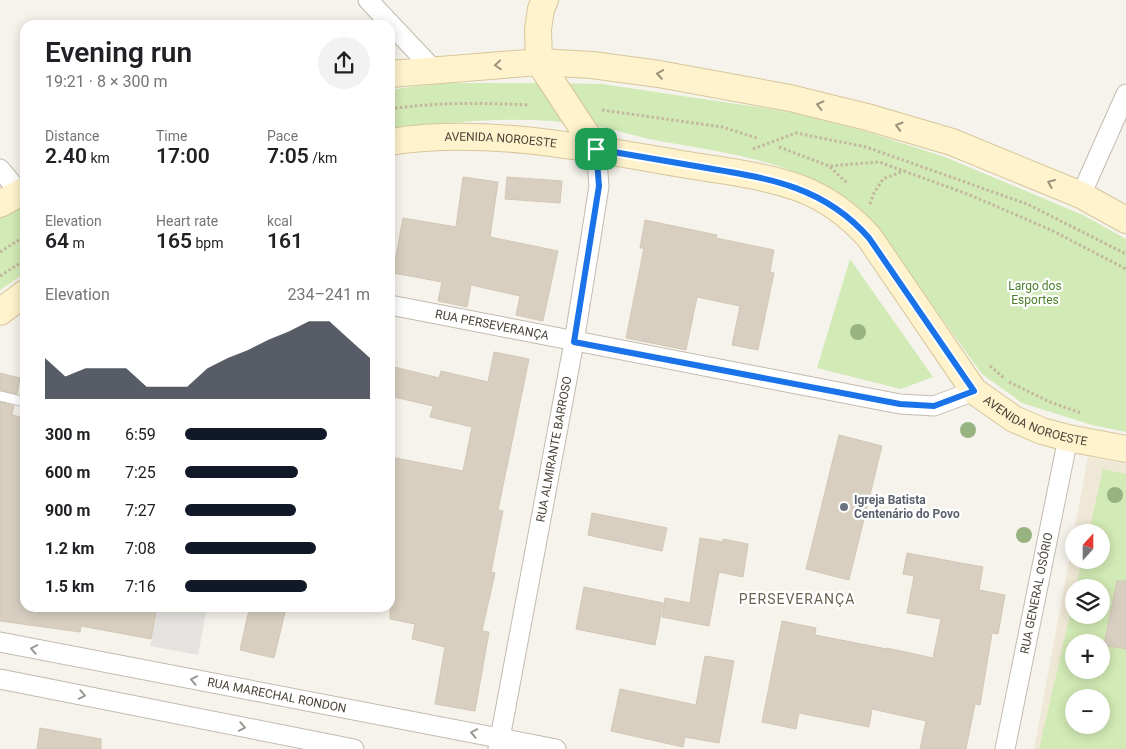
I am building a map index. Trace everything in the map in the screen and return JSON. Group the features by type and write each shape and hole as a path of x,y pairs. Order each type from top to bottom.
{"main road":[{"path":"545,0 541,9 538,29 539,62 596,149"},
{"path":"395,74 539,62 592,65 659,74 790,98 848,112 952,142 1080,196 1126,220"},
{"name":"AVENIDA NOROESTE","path":"395,141 419,137 496,138 596,149 758,177 800,188 836,207 857,224 869,238 974,391 1014,419 1042,431 1126,449"}],"street":[{"path":"368,0 387,20"},
{"path":"395,29 434,70"},
{"path":"1080,196 1126,94"},
{"name":"RUA ALMIRANTE BARROSO","path":"500,744 574,342 599,186 596,149"},
{"path":"0,169 15,196"},
{"name":"RUA PERSEVERANÇA","path":"395,306 900,404 934,406 974,391"},
{"name":"RUA GENERAL OSÓRIO","path":"1005,749 1068,438"},
{"name":"RUA MARECHAL RONDON","path":"0,642 500,744 556,749"},
{"path":"0,679 354,749"}],"lane":[{"path":"0,396 20,401"}],"path":[{"path":"395,108 416,105 472,103 530,105"},
{"path":"602,110 722,127 757,138"},
{"path":"779,147 829,166 850,185"},
{"path":"829,166 879,162 970,195 1042,226 1126,268"},
{"path":"864,198 871,204 874,193 883,179 904,171"},
{"path":"0,252 20,239"},
{"path":"0,276 20,263"},
{"path":"1025,390 1050,402 1088,415"}],"shaded area":[{"path":"1088,457 1126,464 1126,749 1034,749 1065,582 1065,624 1110,624 1110,579 1066,579 1067,569 1110,569 1110,524 1075,524"},
{"path":"157,612 206,612 198,655 150,646"}],"green space":[{"name":"Largo dos Esportes","path":"440,83 602,84 791,112 861,130 945,157 1083,215 1126,239 1126,432 1092,425 1022,403 982,374 869,218 831,191 806,177 771,164 734,154 651,139 602,127 568,123 492,120 440,124 395,130 395,89"},
{"path":"20,203 20,276 0,290 0,214"},
{"path":"850,259 933,377 901,389 817,368"},
{"path":"1103,469 1126,474 1126,610 1111,607 1110,612 1110,579 1078,579 1080,569 1110,569 1110,524 1091,524"},
{"path":"1068,624 1108,624 1106,634 1065,634"},
{"path":"1065,636 1065,679 1110,679 1110,645 1126,649 1126,749 1039,749"}],"building":[{"path":"463,177 498,182 490,237 558,251 543,321 516,315 520,296 471,285 467,307 438,301 442,282 395,273 395,262 403,218 456,227"},
{"path":"507,177 562,181 560,203 505,199"},
{"path":"645,220 717,235 716,238 774,250 770,272 774,273 758,350 732,345 740,306 697,297 686,350 626,338 644,248 640,248"},
{"path":"494,352 529,359 498,510 503,511 491,572 495,573 482,631 489,632 475,711 435,704 445,647 412,639 415,624 390,619 390,612 395,612 395,458 463,471 472,427 430,417 433,406 395,397 395,367 439,378 441,371 488,382"},
{"path":"0,373 20,378 17,394 0,390"},
{"path":"0,402 14,406 12,415 20,417 20,612 156,612 151,639 81,626 80,632 0,621"},
{"name":"Igreja Batista Centenário do Povo","path":"839,435 882,446 849,580 806,569"},
{"path":"592,513 667,528 662,551 588,535"},
{"path":"700,538 723,542 723,539 748,544 743,577 719,572 709,626 662,617 665,598 690,603"},
{"path":"907,553 983,567 979,590 1005,595 998,634 992,633 980,705 975,704 966,749 920,749 926,721 872,709 869,727 799,713 796,729 762,722 782,621 816,628 815,635 933,658 941,619 907,613 914,576 903,574"},
{"path":"1117,581 1126,581 1126,649 1110,646 1110,634 1106,634 1108,624 1110,624"},
{"path":"584,587 663,603 655,645 576,629"},
{"path":"249,612 285,612 274,658 240,650"},
{"path":"705,656 734,661 719,743 685,737 683,747 611,731 620,689 696,705"},
{"path":"40,728 101,739 101,749 37,749"}],"place":[{"name":"Igreja Batista Centenário do Povo","path":"844,507"}],"district":[{"name":"PERSEVERANÇA","path":"797,599"}],"route":[{"path":"596,149 758,177 800,188 836,207 857,224 869,238 974,391 934,406 900,404 574,342 599,186 596,149"}]}
